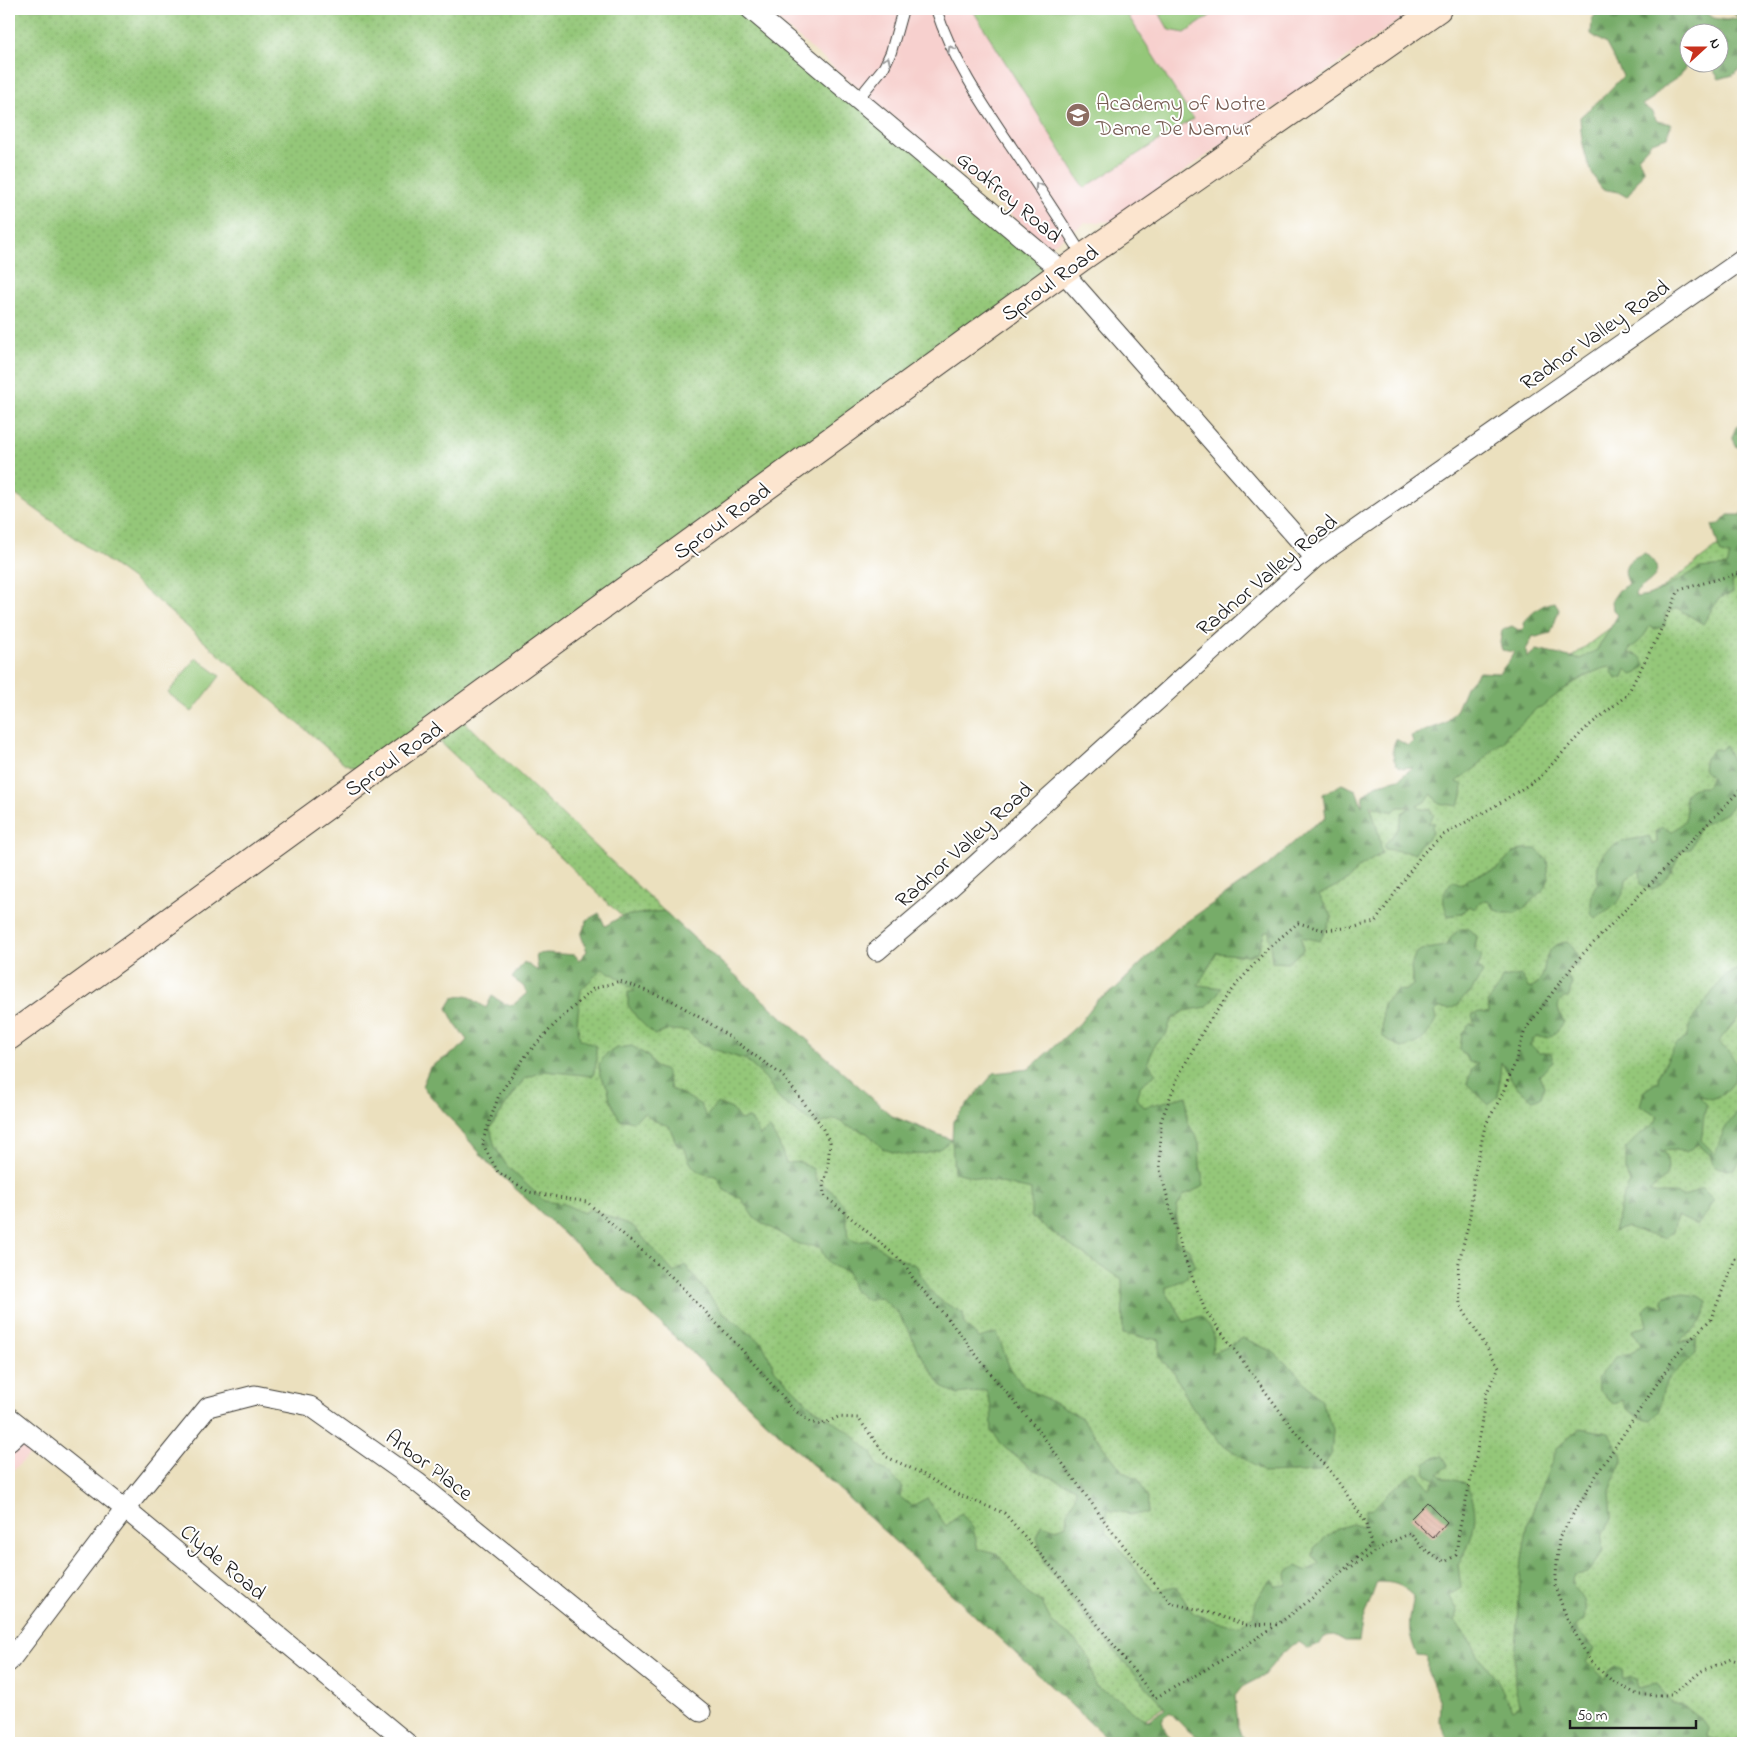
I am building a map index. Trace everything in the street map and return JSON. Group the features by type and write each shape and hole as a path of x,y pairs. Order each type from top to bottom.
{"main road":[{"name":"Sproul Road","path":"9,1037 1073,264 1438,9"}],"street":[{"name":"Godfrey Road","path":"750,9 858,99 1073,264 1315,558"},
{"name":"Radnor Valley Road","path":"878,951 1315,558 1743,259"},
{"name":"Arbor Place","path":"9,1662 125,1509 208,1408 255,1396 310,1406 417,1482 701,1712"},
{"path":"9,1442 16,1423"},
{"name":"Clyde Road","path":"16,1423 125,1509 407,1743"}],"lane":[{"path":"858,99 884,67 891,52 903,9"},
{"path":"936,9 948,43 978,98 1060,218 1073,264"}],"path":[{"path":"1277,1624 1246,1625 1204,1610 1171,1603 1114,1534 1039,1431 994,1378 950,1320 914,1280 904,1263 824,1194 823,1184 827,1173 830,1142 819,1122 782,1075 714,1026 671,1000 620,981 593,989 555,1024 527,1054 499,1095 482,1143 498,1172 529,1192 586,1202 674,1279 742,1350 793,1409 810,1422 821,1425 838,1417 858,1418 887,1457 921,1473 954,1493 1004,1513 1058,1574 1155,1698 1262,1636 1339,1575 1371,1545 1367,1524 1334,1476 1294,1430 1205,1310 1182,1254 1160,1170 1161,1121 1178,1077 1207,1024 1237,984 1268,948 1298,923 1324,930 1355,927 1376,922 1422,854 1443,835 1495,806 1539,778 1585,729 1628,695 1679,590 1743,572"},
{"path":"1339,1575 1380,1548 1410,1534 1424,1549 1445,1562 1456,1555 1459,1531 1476,1457 1486,1394 1499,1367 1460,1304 1458,1266 1470,1217 1474,1176 1485,1126 1501,1098 1515,1063 1525,1030 1558,985 1581,956 1743,787"},
{"path":"1743,1252 1734,1258 1712,1319 1678,1352 1597,1474 1559,1538 1555,1587 1567,1618 1590,1660 1611,1680 1638,1696 1671,1695 1702,1671 1731,1659 1743,1663"}],"shaded area":[{"name":"Academy of Notre Dame De Namur","path":"764,9 1416,9 1113,221 1085,223 1049,247"},
{"path":"9,1429 35,1450 9,1474"}],"green space":[{"path":"9,9 750,9 1063,272 456,714 664,911 890,1115 952,1140 1204,936 1743,527 1743,1743 1619,1743 1498,1736 1401,1568 1109,1740 491,1166 422,1086 638,932 429,731 370,774 344,763 131,578 9,490"},
{"path":"972,9 1124,9 1193,119 1084,188"},
{"path":"1157,9 1220,9 1185,33 1169,30"},
{"path":"1600,9 1700,9 1714,18 1726,20 1738,18 1729,9 1743,9 1743,67 1733,75 1719,79 1715,72 1730,72 1730,22 1680,22 1680,72 1682,72 1680,76 1642,105 1651,111 1657,121 1671,124 1667,137 1652,142 1638,157 1644,171 1627,197 1618,192 1602,189 1592,173 1585,155 1580,117 1623,76 1606,44 1591,34 1592,19"},
{"path":"1743,423 1743,449 1737,447 1732,437 1736,427"},
{"path":"1743,512 1743,552 1741,554 1739,578 1732,582 1733,592 1718,599 1703,624 1677,608 1665,613 1665,626 1655,629 1650,626 1644,636 1630,648 1629,654 1640,656 1645,666 1638,673 1632,675 1626,669 1623,677 1616,679 1611,670 1612,666 1602,669 1575,682 1537,708 1520,725 1507,734 1504,742 1495,747 1477,767 1457,782 1463,785 1462,796 1458,806 1438,803 1432,794 1426,801 1417,806 1421,809 1431,809 1431,813 1434,815 1428,823 1435,823 1432,827 1433,832 1419,846 1415,853 1385,849 1385,844 1398,829 1402,813 1411,807 1398,807 1394,811 1390,811 1370,804 1382,853 1359,868 1348,880 1319,895 1332,917 1320,941 1301,937 1303,950 1288,963 1272,962 1269,931 1265,931 1258,952 1248,956 1217,953 1198,985 1222,988 1207,1007 1184,1011 1171,1020 1166,1035 1155,1043 1148,1062 1156,1074 1141,1085 1136,1097 1144,1107 1187,1096 1187,1121 1199,1142 1200,1165 1204,1186 1184,1195 1177,1207 1175,1239 1190,1250 1195,1265 1184,1280 1166,1287 1166,1292 1184,1322 1201,1316 1209,1326 1214,1337 1211,1353 1243,1338 1272,1351 1298,1374 1321,1401 1333,1429 1331,1455 1320,1471 1265,1473 1218,1441 1191,1405 1174,1373 1159,1357 1160,1340 1123,1334 1122,1280 1031,1217 1031,1190 954,1172 953,1121 994,1073 1029,1069 1080,1023 1097,1000 1113,991 1176,929 1267,866 1311,827 1326,818 1323,794 1342,784 1356,790 1362,806 1363,796 1375,785 1399,779 1413,767 1400,767 1394,760 1393,747 1396,739 1408,746 1413,742 1411,736 1446,723 1457,709 1466,687 1479,672 1499,673 1514,652 1502,650 1500,643 1502,630 1512,626 1520,631 1524,628 1523,623 1534,612 1546,604 1555,602 1559,610 1551,633 1533,636 1526,650 1527,658 1536,650 1580,659 1597,650 1618,615 1613,610 1612,600 1619,590 1629,584 1625,572 1630,561 1645,553 1656,566 1657,571 1652,579 1635,593 1636,597 1648,595 1667,587 1700,568 1727,566 1730,556 1721,554 1712,525 1720,524 1728,515 1741,515"},
{"path":"196,658 220,676 192,712 168,693"},
{"path":"1725,745 1739,774 1731,779 1736,783 1740,797 1726,813 1699,827 1691,849 1680,850 1676,863 1667,878 1651,890 1641,884 1640,870 1626,879 1623,893 1612,908 1595,918 1591,914 1592,897 1595,886 1598,883 1597,874 1600,859 1605,852 1621,842 1649,836 1652,845 1657,842 1656,831 1662,827 1672,832 1678,827 1686,816 1685,795 1694,788 1707,787 1711,778 1703,769 1705,758 1714,749 1721,750"},
{"path":"1523,849 1536,849 1547,860 1549,878 1545,888 1523,909 1516,913 1503,913 1493,908 1488,901 1480,902 1475,909 1469,906 1461,914 1448,916 1444,897 1446,890 1453,880 1462,885 1468,878 1497,869 1511,854"},
{"path":"664,911 893,1117 952,1140 939,1149 925,1154 904,1155 883,1149 867,1133 835,1119 816,1125 780,1100 766,1079 746,1060 704,1046 687,1031 670,1030 654,1035 637,1018 628,1005 628,992 635,991 616,976 602,969 581,990 577,1021 580,1039 596,1046 596,1064 593,1076 545,1071 524,1079 490,1128 495,1147 507,1166 544,1201 564,1204 584,1213 590,1209 633,1226 674,1273 685,1265 722,1312 762,1343 775,1370 812,1407 849,1432 872,1453 878,1467 887,1471 902,1486 900,1497 912,1506 927,1498 946,1526 961,1513 973,1528 978,1549 999,1555 1028,1594 1042,1603 1052,1623 1074,1639 1090,1660 1095,1686 1118,1698 1132,1712 1148,1720 1166,1709 1089,1622 1044,1564 1037,1537 1042,1524 1057,1529 1066,1525 1067,1512 1075,1497 1076,1488 1032,1469 1005,1448 992,1432 991,1407 986,1390 958,1394 943,1388 917,1349 897,1312 880,1297 866,1300 853,1289 848,1272 830,1264 820,1247 798,1244 754,1218 742,1199 724,1190 716,1176 704,1174 695,1169 685,1149 677,1145 669,1126 652,1120 645,1112 634,1121 620,1120 610,1100 608,1088 600,1076 599,1064 607,1053 618,1048 632,1046 649,1057 655,1067 666,1071 671,1089 701,1105 706,1117 717,1103 732,1109 740,1120 749,1118 757,1127 759,1136 770,1129 779,1144 786,1163 800,1162 813,1169 816,1180 834,1193 845,1207 848,1238 857,1242 869,1240 889,1254 917,1266 934,1295 963,1313 965,1325 979,1338 997,1333 1009,1366 1023,1386 1082,1418 1123,1472 1138,1479 1148,1499 1147,1514 1131,1514 1109,1510 1105,1530 1154,1592 1175,1586 1193,1613 1218,1622 1240,1626 1254,1615 1259,1595 1268,1583 1273,1580 1275,1586 1287,1585 1286,1573 1296,1566 1306,1571 1320,1564 1313,1556 1314,1548 1338,1528 1352,1524 1363,1527 1366,1509 1374,1508 1392,1489 1417,1472 1430,1489 1435,1479 1425,1474 1426,1464 1435,1456 1443,1457 1448,1466 1438,1474 1465,1483 1472,1496 1475,1509 1472,1535 1458,1565 1461,1588 1449,1595 1458,1611 1455,1621 1486,1667 1498,1681 1512,1710 1519,1706 1515,1686 1514,1659 1522,1559 1528,1523 1557,1448 1580,1428 1609,1433 1621,1453 1622,1460 1610,1491 1612,1518 1603,1534 1603,1551 1598,1560 1588,1573 1574,1575 1571,1582 1585,1603 1584,1620 1575,1627 1595,1649 1586,1661 1606,1680 1609,1671 1616,1666 1622,1670 1623,1679 1630,1676 1636,1678 1638,1688 1657,1684 1671,1702 1684,1705 1698,1716 1708,1729 1707,1737 1721,1741 1730,1741 1743,1737 1743,1743 1449,1743 1439,1721 1440,1702 1427,1670 1427,1656 1417,1655 1411,1638 1410,1619 1414,1596 1397,1585 1388,1582 1377,1582 1362,1623 1359,1641 1345,1641 1334,1635 1325,1636 1319,1645 1309,1649 1299,1642 1292,1645 1280,1656 1263,1676 1242,1687 1235,1696 1238,1724 1245,1743 1202,1743 1170,1712 1162,1721 1166,1733 1174,1743 1112,1743 491,1166 422,1086 430,1067 458,1050 467,1040 455,1024 447,1008 453,998 467,995 486,1008 492,996 505,1004 513,1005 527,993 523,986 512,978 524,962 538,971 536,954 575,955 579,960 587,951 581,935 587,920 599,913 605,926 622,916"},
{"path":"1460,929 1468,929 1477,936 1475,949 1482,956 1478,968 1483,972 1470,992 1458,1005 1450,1009 1439,1008 1434,1012 1436,1019 1430,1031 1423,1039 1401,1048 1382,1036 1383,1005 1396,991 1406,990 1413,985 1411,967 1415,954 1421,950 1445,946"},
{"path":"1567,942 1575,952 1578,965 1568,968 1567,979 1570,979 1572,983 1569,996 1564,998 1558,1006 1564,1022 1553,1035 1536,1037 1530,1044 1539,1053 1551,1053 1553,1062 1539,1076 1544,1086 1541,1097 1533,1100 1522,1092 1501,1062 1498,1096 1489,1105 1467,1084 1472,1068 1478,1063 1469,1062 1460,1049 1462,1033 1470,1024 1475,1025 1472,1015 1479,1012 1489,1013 1488,1001 1497,990 1502,978 1521,975 1529,989 1537,984 1541,978 1550,950 1556,945"},
{"path":"1743,967 1743,1012 1718,1042 1728,1051 1738,1065 1734,1082 1724,1094 1712,1099 1699,1096 1707,1105 1701,1140 1715,1154 1722,1134 1728,1124 1743,1108 1743,1159 1733,1170 1714,1167 1710,1155 1698,1144 1686,1152 1676,1150 1660,1151 1666,1154 1667,1172 1663,1180 1649,1192 1673,1193 1683,1197 1702,1188 1714,1200 1708,1212 1697,1225 1677,1216 1673,1231 1665,1238 1627,1227 1614,1232 1622,1199 1630,1183 1626,1172 1626,1148 1655,1123 1658,1116 1640,1105 1644,1091 1658,1081 1659,1074 1676,1044 1686,1038 1691,1021 1725,975"},
{"path":"1676,1293 1698,1296 1707,1301 1701,1321 1694,1330 1678,1343 1696,1339 1696,1354 1674,1373 1666,1384 1659,1412 1651,1420 1641,1418 1626,1408 1623,1400 1614,1403 1599,1391 1596,1379 1615,1357 1632,1354 1641,1344 1633,1330 1647,1326 1643,1310 1651,1304 1664,1307 1663,1300 1666,1295"}],"building":[{"path":"1427,1502 1447,1522 1433,1538 1411,1518"}],"place":[{"name":"Academy of Notre Dame De Namur","path":"1078,115"}]}
